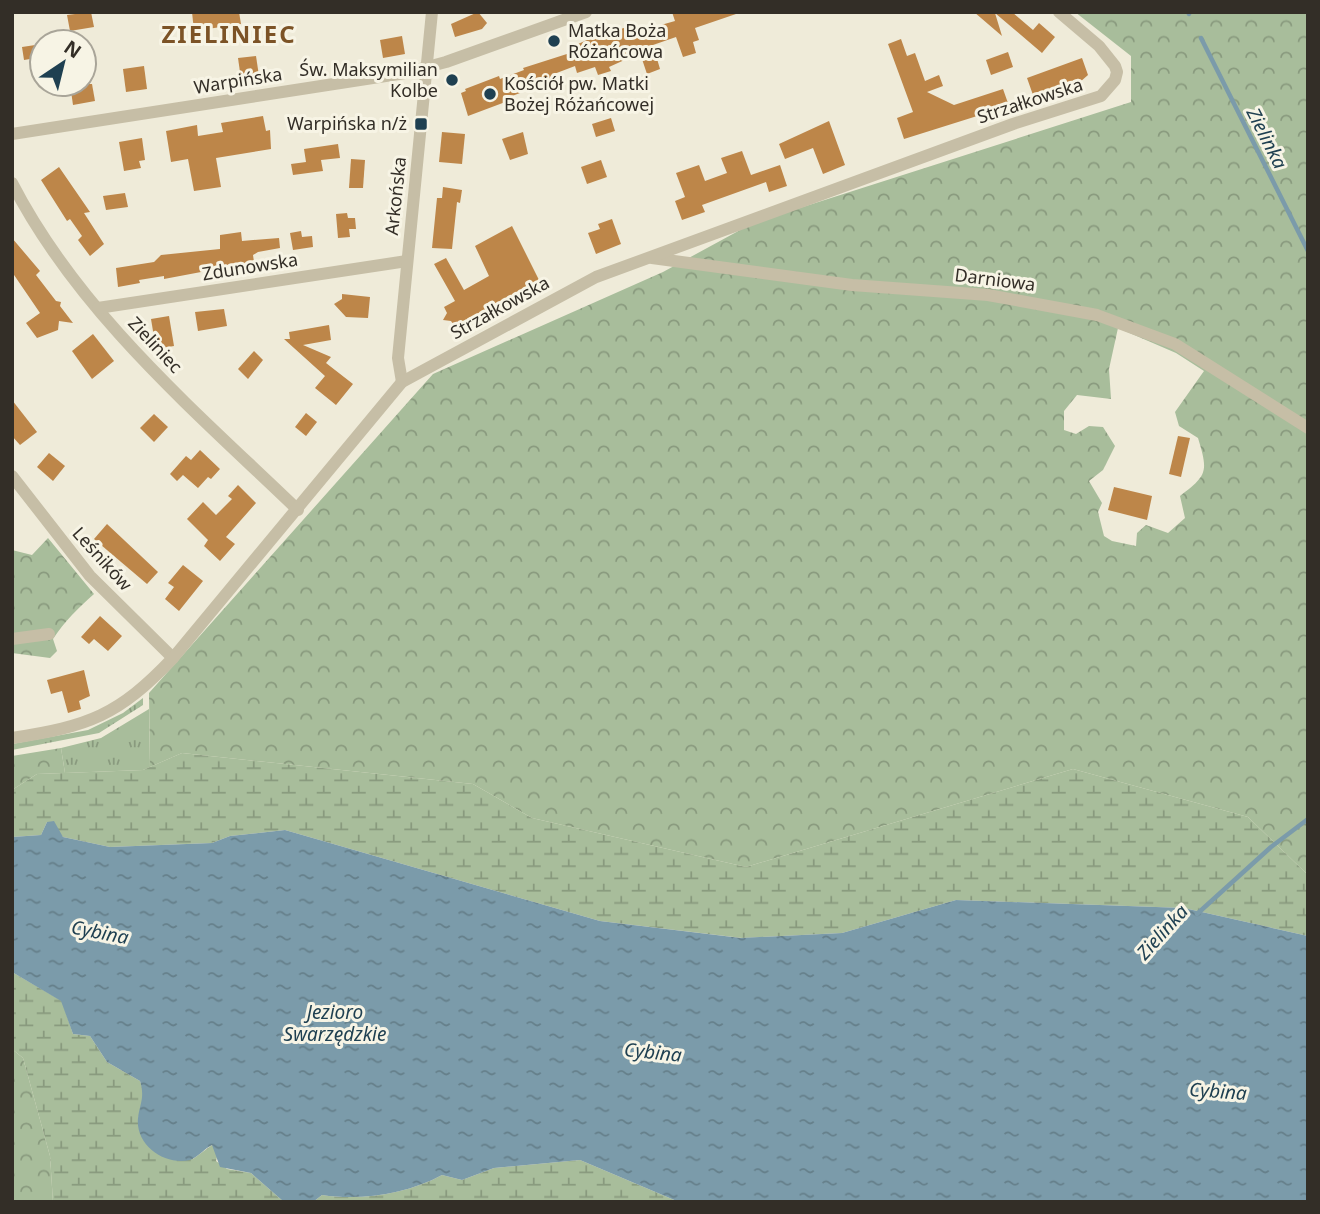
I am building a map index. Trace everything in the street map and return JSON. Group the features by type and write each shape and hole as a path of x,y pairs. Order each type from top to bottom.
{"street":[{"name":"Arkońska","path":"401,382 398,358 432,12"},
{"name":"Warpińska","path":"12,134 426,67 586,12"},
{"name":"Strzałkowska","path":"12,738 70,728 106,715 140,691 173,658 298,510 401,382 596,277 1000,129 1077,106 1106,92 1117,72 1110,57 1059,12"},
{"name":"Zieliniec","path":"12,183 47,243 138,355 298,510"},
{"name":"Darniowa","path":"649,257 852,285 988,296 1097,315 1175,344 1308,428"},
{"name":"Zdunowska","path":"98,308 407,261"},
{"name":"Leśników","path":"12,476 90,576 173,658"},
{"path":"12,639 49,634"}],"green space":[{"path":"1075,12 1308,12 1308,875 1248,817 1073,769 746,867 532,818 473,784 182,753 150,767 149,693 433,374 663,272 753,223 1131,102 1131,56","holes":["1118,328 1176,353 1204,371 1175,412 1179,426 1198,438 1203,472 1196,483 1180,496 1185,518 1168,533 1146,525 1137,533 1136,546 1112,541 1104,536 1098,512 1102,503 1089,481 1103,470 1115,446 1103,427 1089,426 1076,434 1064,430 1064,411 1077,395 1111,399 1109,369"]},
{"path":"48,538 94,594 72,615 53,639 57,651 50,658 12,653 12,550 32,555"},
{"path":"143,698 143,705 99,733 12,750 12,744 88,730 123,713"},
{"path":"149,709 150,767 143,770 65,773 61,748 101,738"},
{"path":"61,748 65,773 37,774 12,790 12,756"},
{"path":"182,753 473,784 532,818 746,867 1073,769 1248,817 1308,875 1308,936 1184,908 956,900 842,933 742,938 600,921 285,830 230,836 212,843 110,847 63,837 47,822 41,835 12,837 12,790 37,774 143,770"},
{"path":"12,972 62,1001 73,1034 90,1036 107,1062 140,1081 145,1096 138,1119 193,1159 212,1145 218,1153 216,1161 227,1169 251,1173 284,1202 53,1202 50,1156 23,1058 12,1049"},
{"path":"12,1049 23,1058 50,1156 53,1202 12,1202"},
{"path":"580,1160 679,1202 313,1202 322,1195 352,1197 399,1191 442,1175 462,1180 494,1168"}],"water":[{"name":"Jezioro Swarzędzkie","path":"54,821 63,837 110,847 212,843 230,836 285,830 600,921 741,938 842,933 956,900 1184,908 1308,936 1308,1202 679,1202 580,1160 494,1168 462,1180 442,1175 414,1187 384,1194 352,1197 322,1195 313,1202 284,1202 251,1173 220,1167 212,1145 190,1160 171,1160 154,1151 141,1137 138,1128 142,1096 140,1081 107,1062 90,1036 73,1034 61,1001 12,972 12,837 41,835 47,822"}],"building":[{"path":"91,12 94,27 69,28 67,15"},
{"path":"192,12 239,12 241,24 194,31"},
{"path":"478,12 487,23 482,29 455,37 451,24"},
{"path":"672,12 736,14 695,28 699,40 693,42 696,53 683,57 676,37 653,45 660,69 647,74 640,53 609,67 611,71 598,75 595,67 577,73 575,66 554,74 555,78 519,91 520,93 507,98 508,101 468,116 461,93 466,91 465,89 570,53 569,48 587,40 585,35 596,31 598,36 627,27 629,34 675,21"},
{"path":"974,12 1012,12 1033,30 1039,23 1055,37 1042,53 995,13 1002,36"},
{"path":"402,36 405,54 383,58 380,40"},
{"path":"901,39 907,56 915,53 925,81 939,75 943,86 927,92 954,105 1003,89 1009,106 904,139 897,118 913,112 888,44"},
{"path":"28,46 28,59 24,60 22,47"},
{"path":"1008,52 1013,67 991,75 986,60"},
{"path":"256,56 259,76 241,79 238,58"},
{"path":"1082,58 1088,75 1080,82 1071,81 1033,95 1027,78"},
{"path":"144,66 147,89 126,92 123,69"},
{"path":"72,98 94,98 95,101 73,105"},
{"path":"263,116 266,131 270,130 271,149 216,158 221,187 194,191 188,159 171,162 166,131 197,125 198,136 223,132 221,123"},
{"path":"611,118 615,131 596,137 592,124"},
{"path":"829,121 845,165 823,174 813,148 785,159 779,144"},
{"path":"442,132 465,134 462,164 439,162"},
{"path":"523,132 528,154 510,160 502,139"},
{"path":"142,138 145,160 139,161 141,168 124,171 119,142"},
{"path":"338,144 340,158 321,160 323,171 293,175 291,164 306,162 304,149"},
{"path":"742,151 751,175 780,165 787,186 769,192 766,182 702,205 705,212 682,220 675,201 685,197 676,173 699,165 705,181 727,173 721,158"},
{"path":"351,159 365,160 363,188 349,188"},
{"path":"601,160 607,177 587,184 581,167"},
{"path":"59,167 90,212 84,213 104,244 90,256 78,240 82,236 70,219 67,221 41,180"},
{"path":"443,187 462,190 460,203 457,202 452,249 432,248 437,198 442,198"},
{"path":"125,193 128,207 106,210 103,196"},
{"path":"347,213 348,218 355,218 356,229 349,229 350,237 338,238 336,214"},
{"path":"612,219 621,244 596,254 588,233 600,229 598,224"},
{"path":"512,226 543,288 531,295 528,288 455,327 451,321 443,320 447,313 444,307 455,301 434,264 446,258 464,290 489,276 475,246"},
{"path":"301,231 302,237 312,236 313,247 293,250 290,233"},
{"path":"241,232 242,241 279,238 280,248 258,252 253,255 254,262 164,279 164,276 139,280 140,283 118,287 116,268 154,262 161,255 220,249 220,235"},
{"path":"12,238 40,271 36,275 56,301 61,302 60,306 73,323 59,321 58,330 37,338 26,323 40,313 12,272"},
{"path":"342,294 370,297 368,318 346,317 334,304 342,299"},
{"path":"224,309 227,326 198,331 195,312"},
{"path":"169,316 174,346 156,349 151,319"},
{"path":"329,325 331,340 303,345 331,357 326,363 353,384 336,405 315,388 325,376 284,339 290,339 289,332"},
{"path":"93,334 114,361 92,379 72,351"},
{"path":"254,351 263,360 248,379 238,369"},
{"path":"12,400 37,432 20,445 12,436"},
{"path":"306,413 317,422 306,436 295,427"},
{"path":"154,414 168,427 154,442 140,428"},
{"path":"1178,436 1190,438 1181,477 1169,474"},
{"path":"200,450 220,469 198,488 183,475 177,481 170,474 186,456 191,460"},
{"path":"49,453 65,466 53,481 37,467"},
{"path":"238,485 256,503 226,537 235,544 220,561 204,546 208,540 187,519 203,502 216,515 232,499 228,496"},
{"path":"1114,487 1152,496 1147,520 1108,510"},
{"path":"107,524 158,572 147,584 94,539"},
{"path":"183,565 203,581 179,611 165,599 174,587 168,583"},
{"path":"100,616 122,636 108,651 94,639 89,644 81,637"},
{"path":"84,670 90,696 79,701 81,709 68,713 62,691 51,694 47,680"}],"waterway":[{"name":"Zielinka","path":"1201,38 1308,251"},
{"name":"Zielinka","path":"1197,914 1271,847 1308,819"}],"place":[{"name":"Matka Boża Różańcowa","path":"554,41"},
{"name":"Św. Maksymilian Kolbe","path":"452,80"},
{"name":"Kościół pw. Matki Bożej Różańcowej","path":"490,94"},
{"name":"Warpińska n/ż","path":"421,124"}],"district":[{"name":"ZIELINIEC","path":"229,35"}],"water label":[{"name":"Cybina","path":"100,932"},
{"name":"Cybina","path":"653,1052"},
{"name":"Cybina","path":"1218,1091"}]}
